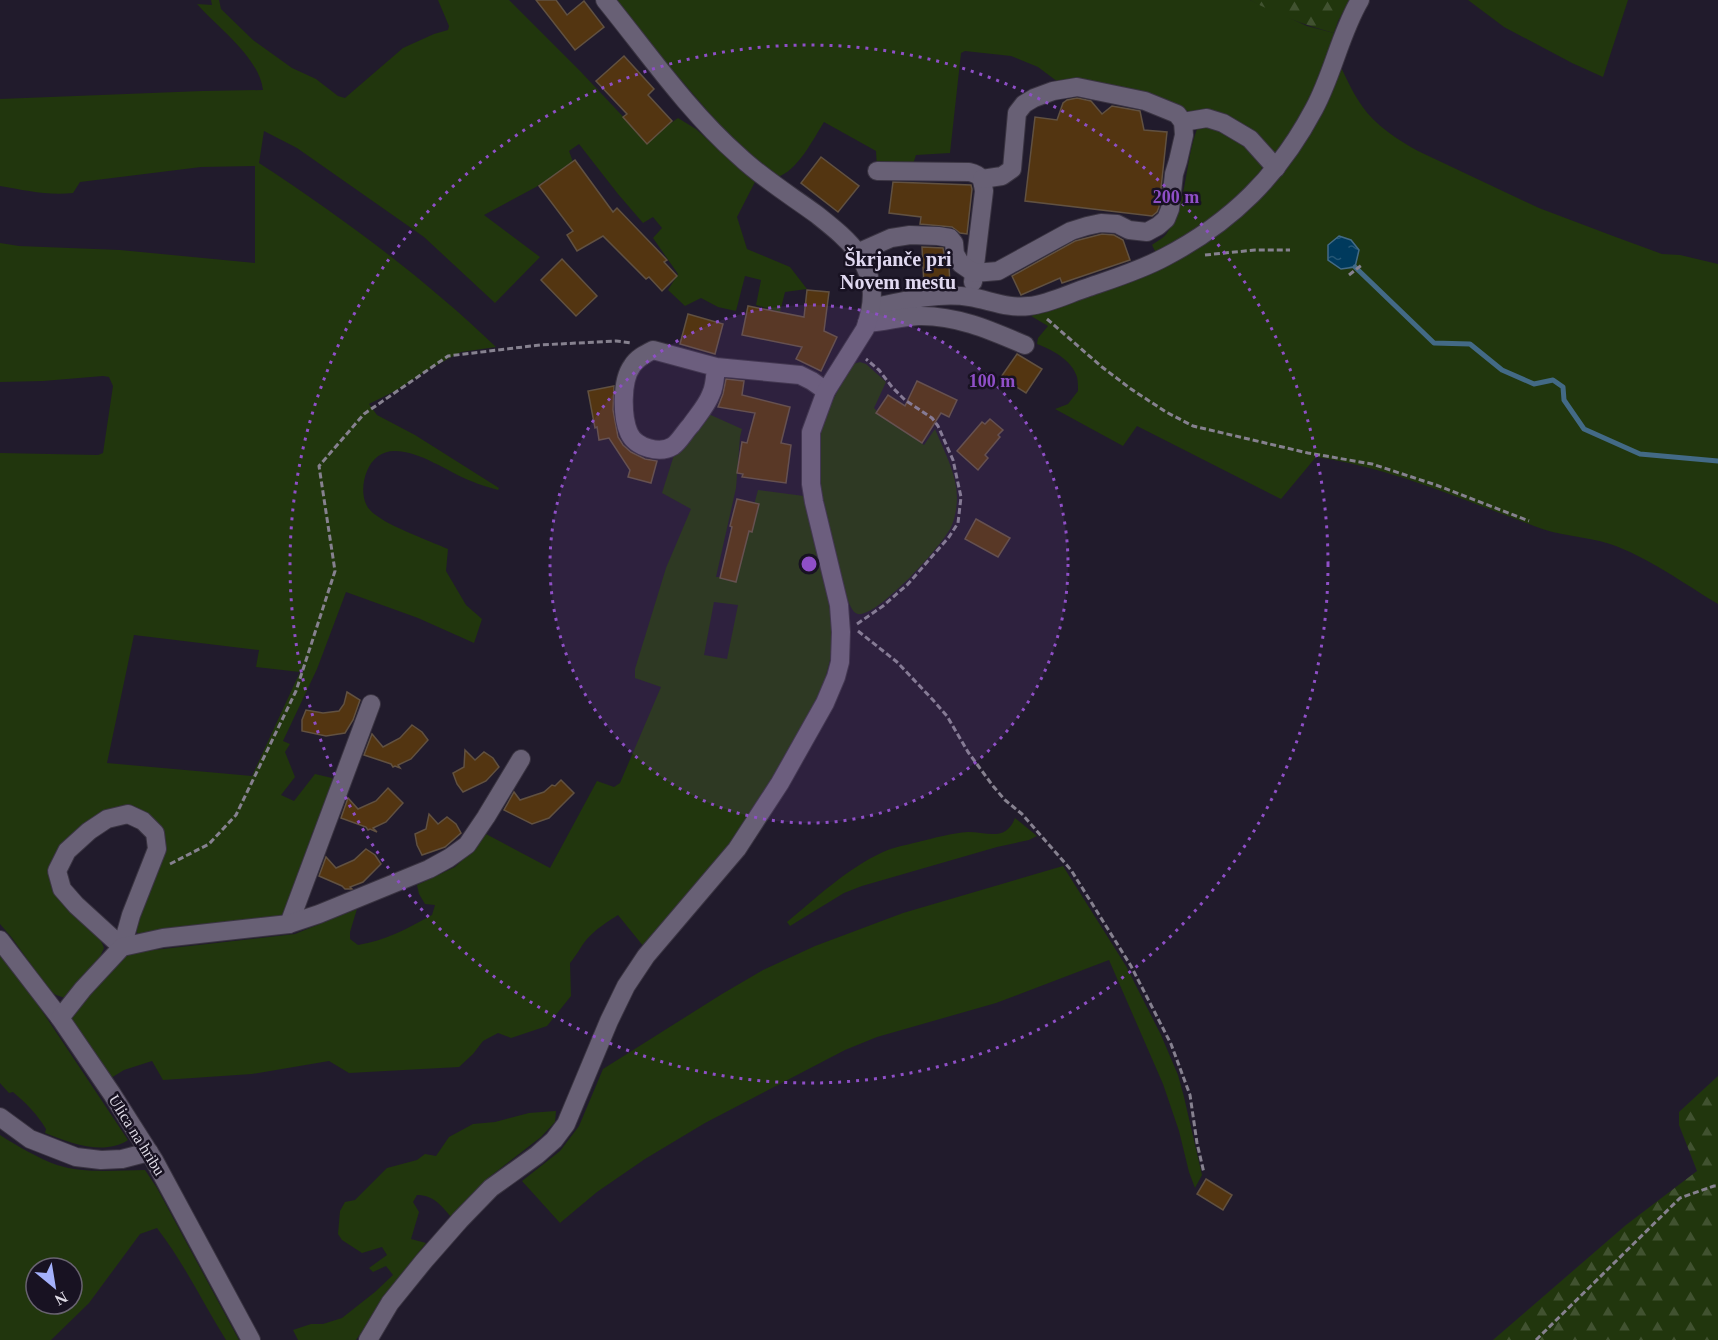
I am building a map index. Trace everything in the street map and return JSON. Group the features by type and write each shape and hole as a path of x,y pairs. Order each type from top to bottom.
{"street":[{"path":"368,1340 390,1304 460,1220 491,1188 554,1140 566,1124 609,1021 627,986 646,956 737,849 780,783 825,703 840,662 839,605 814,502 810,467 811,432 826,391 853,348 869,316 872,286 867,269 857,253 831,226 740,157 721,139 693,110 605,0"},
{"path":"869,316 917,299 956,296 971,297 1008,306 1028,306 1136,271 1192,242 1244,203 1267,180 1290,150 1315,107 1350,17 1360,0"},
{"path":"857,253 891,238 910,235 950,238 961,264 974,273 998,271 1071,231 1087,226 1101,223 1117,224 1129,230 1147,232 1166,219 1170,209 1174,174 1184,135 1183,122 1178,114 1145,101 1077,87 1053,91 1024,104 1017,113 1012,169 1002,176 982,179"},
{"path":"1183,122 1207,118 1223,123 1250,139 1276,168"},
{"path":"877,171 969,172 977,174 982,179 984,191 971,297"},
{"path":"869,316 883,322 915,316 947,318 996,332 1025,345"},
{"path":"716,367 712,392 676,444 666,450 654,450 641,445 630,435 624,407 625,385 630,368 639,358 653,350 716,367 800,375 826,391"},
{"path":"289,924 371,704"},
{"path":"122,947 163,938 289,924 429,869 467,845 521,759"},
{"path":"60,1018 83,988 122,947 131,915 158,849 155,833 142,821 128,814 107,819 89,831 67,850 57,872 62,889 122,947"},
{"name":"Ulica na hribu","path":"0,940 60,1018 112,1094 148,1152 251,1340"},
{"path":"0,1117 30,1140 76,1156 100,1160 122,1159 148,1152"}],"path":[{"path":"1200,255 1255,250 1290,250"},
{"path":"1349,275 1363,264"},
{"path":"1028,306 1049,320 1102,367 1131,389 1166,412 1193,426 1308,453 1372,464 1529,520"},
{"path":"148,876 209,844 236,815 296,691 335,571 319,466 364,414 448,356 540,345 616,341 638,344 653,350"},
{"path":"853,348 879,370 891,387 905,400 932,418 938,426 953,460 961,497 958,523 929,561 883,606 852,627 897,662 933,700 947,716 968,752 993,786 1022,814 1071,870 1131,966 1171,1044 1190,1095 1204,1173"},
{"path":"1536,1340 1680,1198 1718,1186"}],"green space":[{"path":"211,0 219,0 221,9 253,40 292,68 316,79 338,96 345,98 403,48 448,30 449,26 438,0 509,0 646,141 678,118 696,129 756,180 737,217 747,249 790,267 807,289 785,292 780,312 756,305 761,280 745,276 736,311 718,307 701,298 685,306 668,290 678,274 653,238 662,228 653,217 643,223 579,144 569,151 573,162 536,187 484,215 540,257 495,303 424,237 297,148 264,131 259,163 382,249 440,296 496,347 461,352 369,404 377,415 415,435 499,488 498,490 471,481 414,454 395,451 385,452 374,459 367,471 363,486 367,506 376,515 395,526 448,549 446,571 466,605 482,619 474,643 418,618 346,592 317,669 283,741 290,744 285,752 295,777 281,795 294,801 315,774 332,778 334,783 317,827 312,833 308,851 289,898 289,915 139,935 135,926 160,827 101,816 53,884 65,907 94,932 104,948 99,959 65,998 50,991 0,924 0,453 98,455 103,453 113,386 109,377 103,376 0,382 0,243 19,246 120,250 255,263 255,166 201,167 80,182 73,193 64,194 0,186 0,99 263,90 260,78 246,55 197,4 212,5","holes":["134,635 259,650 256,667 300,672 252,776 107,763"]},
{"path":"613,0 1250,0 1307,26 1334,33 1313,98 1278,156 1181,113 1066,88 1038,67 1011,56 965,51 961,53 950,153 916,155 911,170 877,168 876,151 824,122 798,162 777,177 728,135"},
{"path":"1250,0 1350,0 1334,33 1291,19"},
{"path":"1468,0 1628,0 1603,77 1504,27"},
{"path":"1337,59 1355,95 1373,120 1387,132 1418,151 1539,208 1613,236 1662,254 1680,255 1718,264 1718,604 1652,563 1624,549 1601,541 1543,529 1400,477 1316,457 1281,499 1137,426 1123,446 1055,409 1068,404 1078,391 1077,377 1066,360 1037,344 1038,338 1048,326 1031,316 1238,216"},
{"path":"1200,122 1230,131 1255,156 1262,167 1260,177 1244,195 1157,255 1152,245 1166,235 1174,221 1183,193 1191,149"},
{"path":"860,362 866,364 886,382 874,408 881,415 924,445 935,429 952,471 957,498 952,525 937,547 909,578 880,604 867,612 858,614 853,611 849,603 842,581 820,489 818,461 821,433 828,412 853,364"},
{"path":"704,412 742,429 736,488 716,577 735,577 758,490 804,496 832,617 833,640 824,683 800,731 762,797 732,842 644,947 618,915 590,935 570,963 571,996 547,1026 511,1038 498,1033 483,1041 459,1067 349,1073 329,1061 252,1074 163,1080 152,1061 124,1070 111,1078 71,1019 72,1012 105,979 113,966 125,956 145,951 295,934 357,909 350,939 358,945 387,937 432,915 435,905 425,904 417,885 455,867 486,834 550,868 597,781 614,787 620,783 661,687 635,678 635,669 666,568 691,509 662,493 674,455","holes":["714,602 738,605 727,659 704,655"]},
{"path":"1015,818 1037,836 862,886 844,893 790,926 787,922 845,875 883,852 956,833 1001,833 1007,830"},
{"path":"1063,866 1126,966 1161,1035 1178,1075 1202,1175 1195,1188 1163,1084 1109,960 996,1003 877,1037 845,1050 705,1123 645,1159 597,1192 560,1223 522,1181 560,1151 579,1126 603,1069 763,970 815,946 903,913"},
{"path":"0,953 28,990 128,1140 119,1145 98,1147 76,1144 45,1133 46,1129 31,1109 13,1092 9,1093 0,1083"},
{"path":"1718,1076 1718,1340 1493,1340 1626,1225 1697,1171 1679,1125 1679,1112"},
{"path":"556,1111 555,1122 541,1137 488,1178 451,1217 432,1199 417,1195 413,1202 419,1212 411,1239 426,1243 356,1340 298,1340 293,1330 342,1318 393,1275 386,1266 373,1272 369,1268 387,1255 382,1247 362,1253 342,1240 338,1234 340,1211 345,1202 355,1200 387,1168 417,1160 425,1154 436,1156 449,1137 473,1124 495,1122 529,1113"},
{"path":"0,1135 42,1159 68,1168 101,1171 145,1170 239,1340 226,1340 185,1269 157,1228 140,1234 84,1308 84,1256 24,1256 24,1316 76,1316 51,1340 0,1340"}],"water":[{"path":"1339,236 1351,240 1359,250 1355,267 1341,269 1328,260 1328,245"}],"building":[{"path":"536,0 556,0 567,15 584,1 604,27 575,50"},
{"path":"624,56 654,89 648,95 672,121 647,144 623,117 627,114 596,81"},
{"path":"1077,98 1091,101 1102,114 1112,106 1140,111 1144,130 1167,132 1159,207 1152,216 1025,201 1035,117 1057,120 1063,103"},
{"path":"821,157 859,186 838,212 801,183"},
{"path":"575,160 613,212 617,208 667,260 664,262 677,276 662,291 649,277 646,279 603,236 577,251 567,235 573,231 539,186"},
{"path":"893,182 971,185 967,234 960,233 952,227 920,224 921,217 889,213"},
{"path":"1102,234 1114,235 1123,240 1130,260 1062,283 1060,278 1021,295 1012,276 1075,241"},
{"path":"922,247 943,248 949,266 950,284 924,286"},
{"path":"562,259 597,296 576,316 541,280"},
{"path":"807,290 829,292 824,331 837,337 821,371 796,359 802,347 742,335 748,306 804,317"},
{"path":"688,314 723,324 715,354 680,344"},
{"path":"1017,354 1042,369 1026,393 1001,377"},
{"path":"726,379 744,381 742,395 790,407 781,443 791,445 786,483 742,477 743,474 737,473 742,442 747,443 755,413 718,407"},
{"path":"917,381 957,400 949,417 941,413 922,443 876,413 888,395 905,406"},
{"path":"614,386 613,410 618,437 631,452 645,459 657,461 651,483 628,477 630,470 609,438 599,440 588,391"},
{"path":"990,419 1003,430 985,455 988,458 978,470 957,451 982,422 985,424"},
{"path":"737,499 759,504 752,532 749,531 736,582 720,578"},
{"path":"976,519 1010,538 998,557 965,539"},
{"path":"347,692 360,700 353,720 345,733 326,736 302,731 302,720 306,710 323,713 339,711 344,704"},
{"path":"412,725 428,740 411,759 398,765 400,768 364,755 372,734 383,747 400,738"},
{"path":"465,750 475,760 484,752 493,758 499,767 486,781 463,792 453,773 464,767"},
{"path":"561,780 574,793 549,818 532,824 504,810 514,792 520,800 544,792"},
{"path":"388,788 403,803 386,822 373,828 377,832 341,818 348,798 358,809 376,801"},
{"path":"429,814 438,824 447,817 456,824 461,833 445,847 422,855 415,834 426,829"},
{"path":"366,849 375,855 381,864 363,882 350,887 352,889 345,889 319,876 326,857 336,868 354,860"},
{"path":"1206,1179 1232,1195 1223,1210 1197,1194"}],"waterway":[{"path":"1355,267 1434,343 1470,344 1502,370 1534,384 1553,380 1563,387 1564,400 1584,429 1640,454 1718,461"}],"district":[{"name":"Škrjanče pri Novem mestu","path":"898,270"}]}
